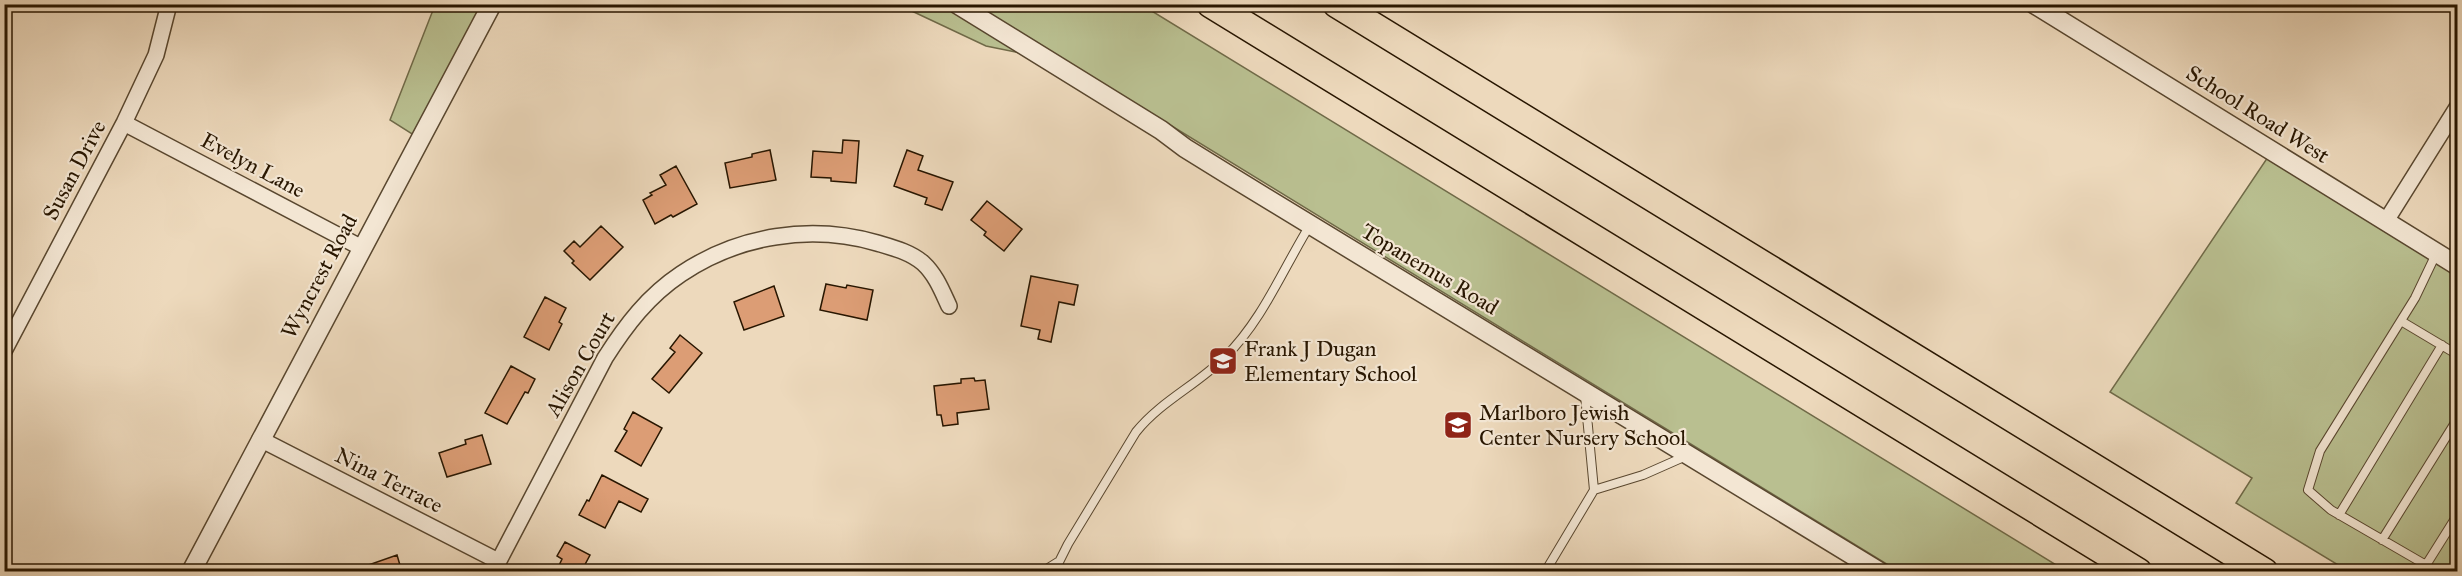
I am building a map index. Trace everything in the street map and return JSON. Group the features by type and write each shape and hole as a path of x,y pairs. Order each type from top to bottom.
{"highway":[{"path":"1211,4 2138,572"},
{"path":"1337,4 2264,572"}],"street":[{"name":"Susan Drive","path":"4,351 124,123 156,55 169,4"},
{"name":"Wyncrest Road","path":"191,572 492,4"},
{"name":"Topanemus Road","path":"957,4 1310,225 1880,572"},
{"name":"School Road West","path":"2034,4 2457,266"},
{"path":"2386,221 2457,106"},
{"name":"Evelyn Lane","path":"124,123 362,248"},
{"name":"Alison Court","path":"495,566 621,332 637,312 660,290 705,259 740,245 783,235 818,233 856,237 898,249 922,262 936,279 949,306"},
{"name":"Nina Terrace","path":"260,439 495,566"}],"lane":[{"path":"1054,572 1136,432 1150,415 1224,358 1249,330 1310,225"},
{"path":"2436,252 2415,298 2320,452 2308,490 2339,515 2426,566 2457,514"},
{"path":"2401,321 2457,355"},
{"path":"2339,515 2442,345"},
{"path":"1545,572 1594,490 1584,391"},
{"path":"2382,540 2457,418"},
{"path":"1594,490 1643,476 1689,455"},
{"path":"1042,572 1058,562"}],"green space":[{"path":"435,5 505,5 480,25 420,139 390,120"},
{"path":"899,5 1142,5 2066,571 1898,571 1069,63 986,46"},
{"path":"2274,148 2457,263 2457,571 2348,571 2236,503 2252,478 2110,392"}],"building":[{"path":"843,140 859,141 856,183 811,177 813,151 842,153"},
{"path":"770,150 776,180 730,188 725,163"},
{"path":"907,150 923,156 918,170 953,182 942,210 925,204 927,198 894,186"},
{"path":"676,166 697,204 655,224 643,200 652,195 650,193 666,185 660,175"},
{"path":"987,201 1022,229 1004,251 984,235 986,232 971,220"},
{"path":"601,226 623,247 590,280 572,263 574,261 564,251 574,241 580,247"},
{"path":"1031,276 1078,285 1074,305 1059,302 1051,342 1038,339 1040,330 1021,326"},
{"path":"826,284 873,290 867,320 820,310"},
{"path":"774,286 784,316 744,330 734,302"},
{"path":"545,297 566,308 559,322 562,324 549,350 524,337"},
{"path":"680,335 702,353 669,393 652,379 675,352 670,348"},
{"path":"511,366 535,379 507,424 485,413"},
{"path":"974,378 975,381 985,380 989,409 957,413 958,424 943,426 941,415 937,415 934,386 961,383 961,379"},
{"path":"633,412 662,428 641,466 615,451 627,431 624,429"},
{"path":"482,435 491,464 447,477 439,453 466,444 465,440"},
{"path":"602,475 648,499 641,512 619,501 605,528 579,515"},
{"path":"565,542 590,555 581,572 556,572 562,559 557,556"},
{"path":"397,555 402,572 357,572 357,569"}],"place":[{"name":"Frank J Dugan Elementary School","path":"1223,361"},
{"name":"Marlboro Jewish Center Nursery School","path":"1458,425"}]}
